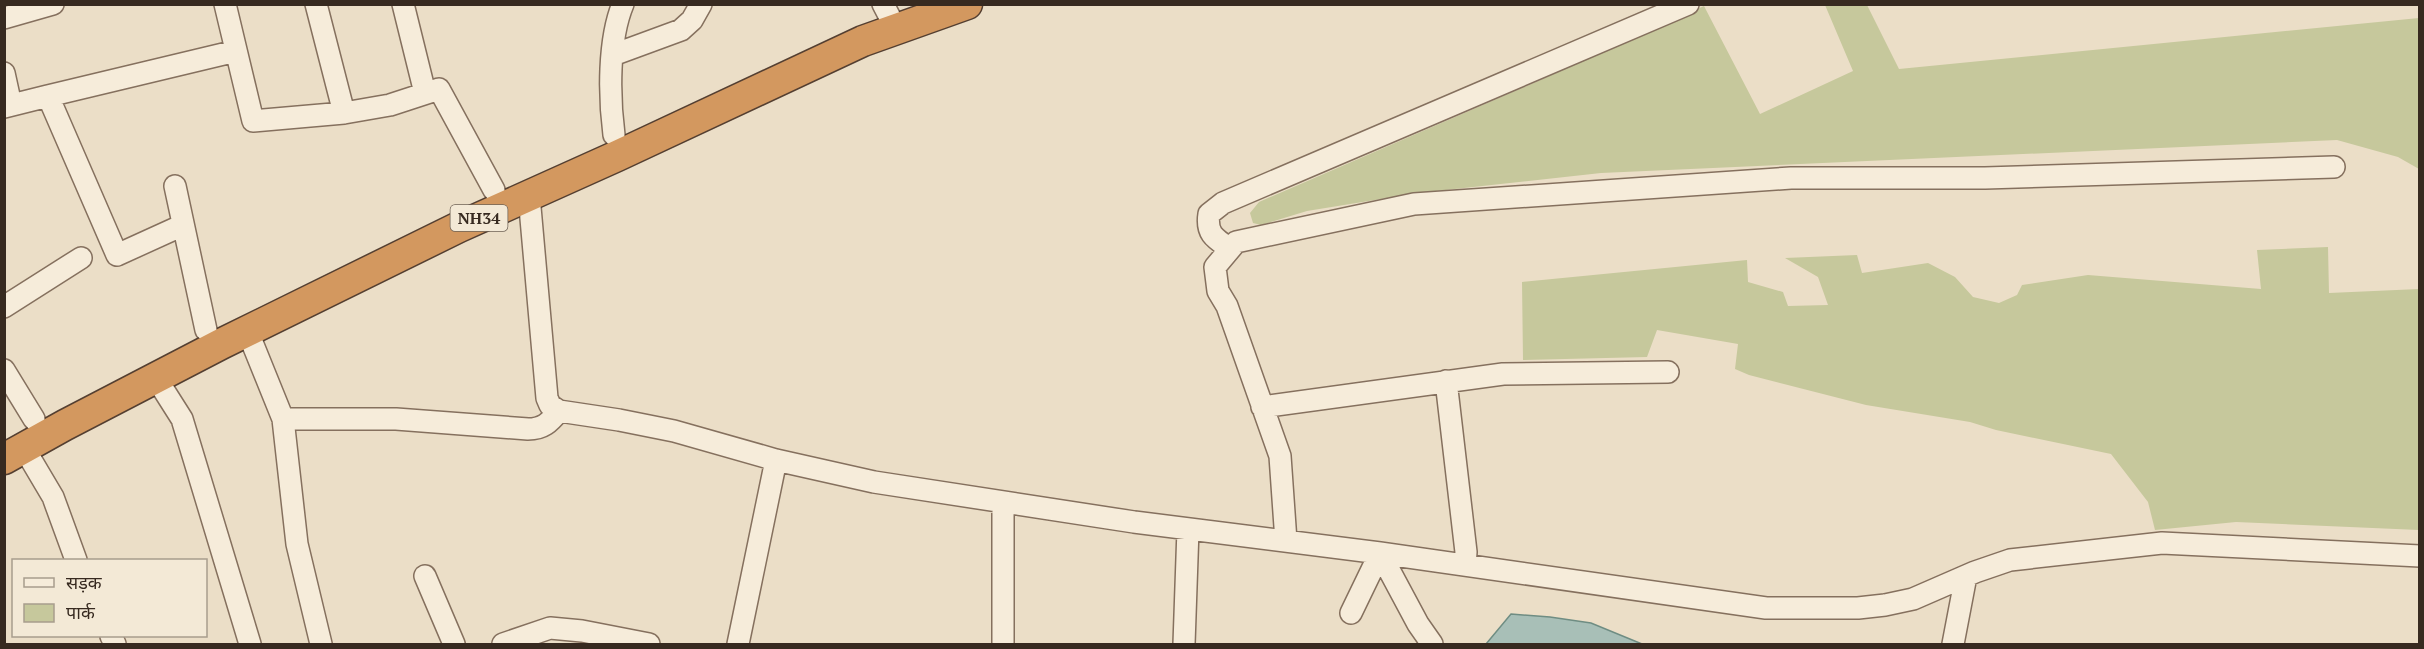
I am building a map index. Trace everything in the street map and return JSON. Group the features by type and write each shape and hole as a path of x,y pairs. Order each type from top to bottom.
{"highway":[{"name":"NH34","path":"11,447 34,419 206,330 759,65 893,12 967,4"},
{"name":"NH34","path":"11,447 156,378 247,330 853,45 893,12"}],"street":[{"path":"4,18 53,4"},
{"path":"225,4 253,121 344,113 390,105 439,89 494,190"},
{"path":"316,4 344,113"},
{"path":"403,4 426,93"},
{"path":"614,135 610,99 613,55 623,4"},
{"path":"613,55 681,30 692,20 701,4"},
{"path":"1229,248 1214,238 1207,225 1209,214 1223,203 1688,4"},
{"path":"4,73 8,106 236,51"},
{"path":"48,96 117,255 183,225"},
{"path":"1286,541 1280,456 1227,306 1218,291 1215,267 1236,242 1414,204 1791,178 1985,178 2334,167"},
{"path":"175,186 206,330"},
{"path":"529,196 546,398 550,405 559,411 674,431 776,460 874,482 1188,529 1380,553 1766,608 1858,608 1886,605 1913,599 2010,560 2162,543 2420,556"},
{"path":"4,307 81,258"},
{"path":"247,330 283,419 297,544 321,645"},
{"path":"4,370 34,419"},
{"path":"1262,407 1503,374 1668,372"},
{"path":"156,378 182,419 250,645"},
{"path":"1446,381 1466,552 1465,565"},
{"path":"283,419 396,419 540,429 559,411"},
{"path":"11,447 53,497 75,559"},
{"path":"738,645 776,460"},
{"path":"1003,502 1003,645"},
{"path":"1184,645 1188,529"},
{"path":"1351,613 1380,553"},
{"path":"1380,553 1418,624 1432,645"},
{"path":"425,576 454,645"},
{"path":"1953,645 1966,576"},
{"path":"502,645 550,628 582,631 649,645"}],"green space":[{"path":"1825,5 1867,5 1899,69 2419,18 2419,169 2398,157 2337,140 1601,173 1418,193 1307,211 1261,225 1253,223 1250,213 1259,202 1536,82 1704,6 1760,114 1853,71"},
{"path":"2328,247 2329,293 2419,289 2419,530 2236,522 2155,530 2148,502 2111,454 1996,430 1970,422 1866,405 1749,375 1735,369 1738,344 1657,330 1647,357 1523,360 1522,282 1747,260 1748,282 1783,292 1788,306 1828,305 1818,277 1785,258 1857,255 1862,273 1928,263 1955,277 1973,297 1999,303 2017,295 2022,285 2088,275 2261,289 2257,250"}],"water":[{"path":"1511,614 1591,623 1642,644 1486,644"}]}
